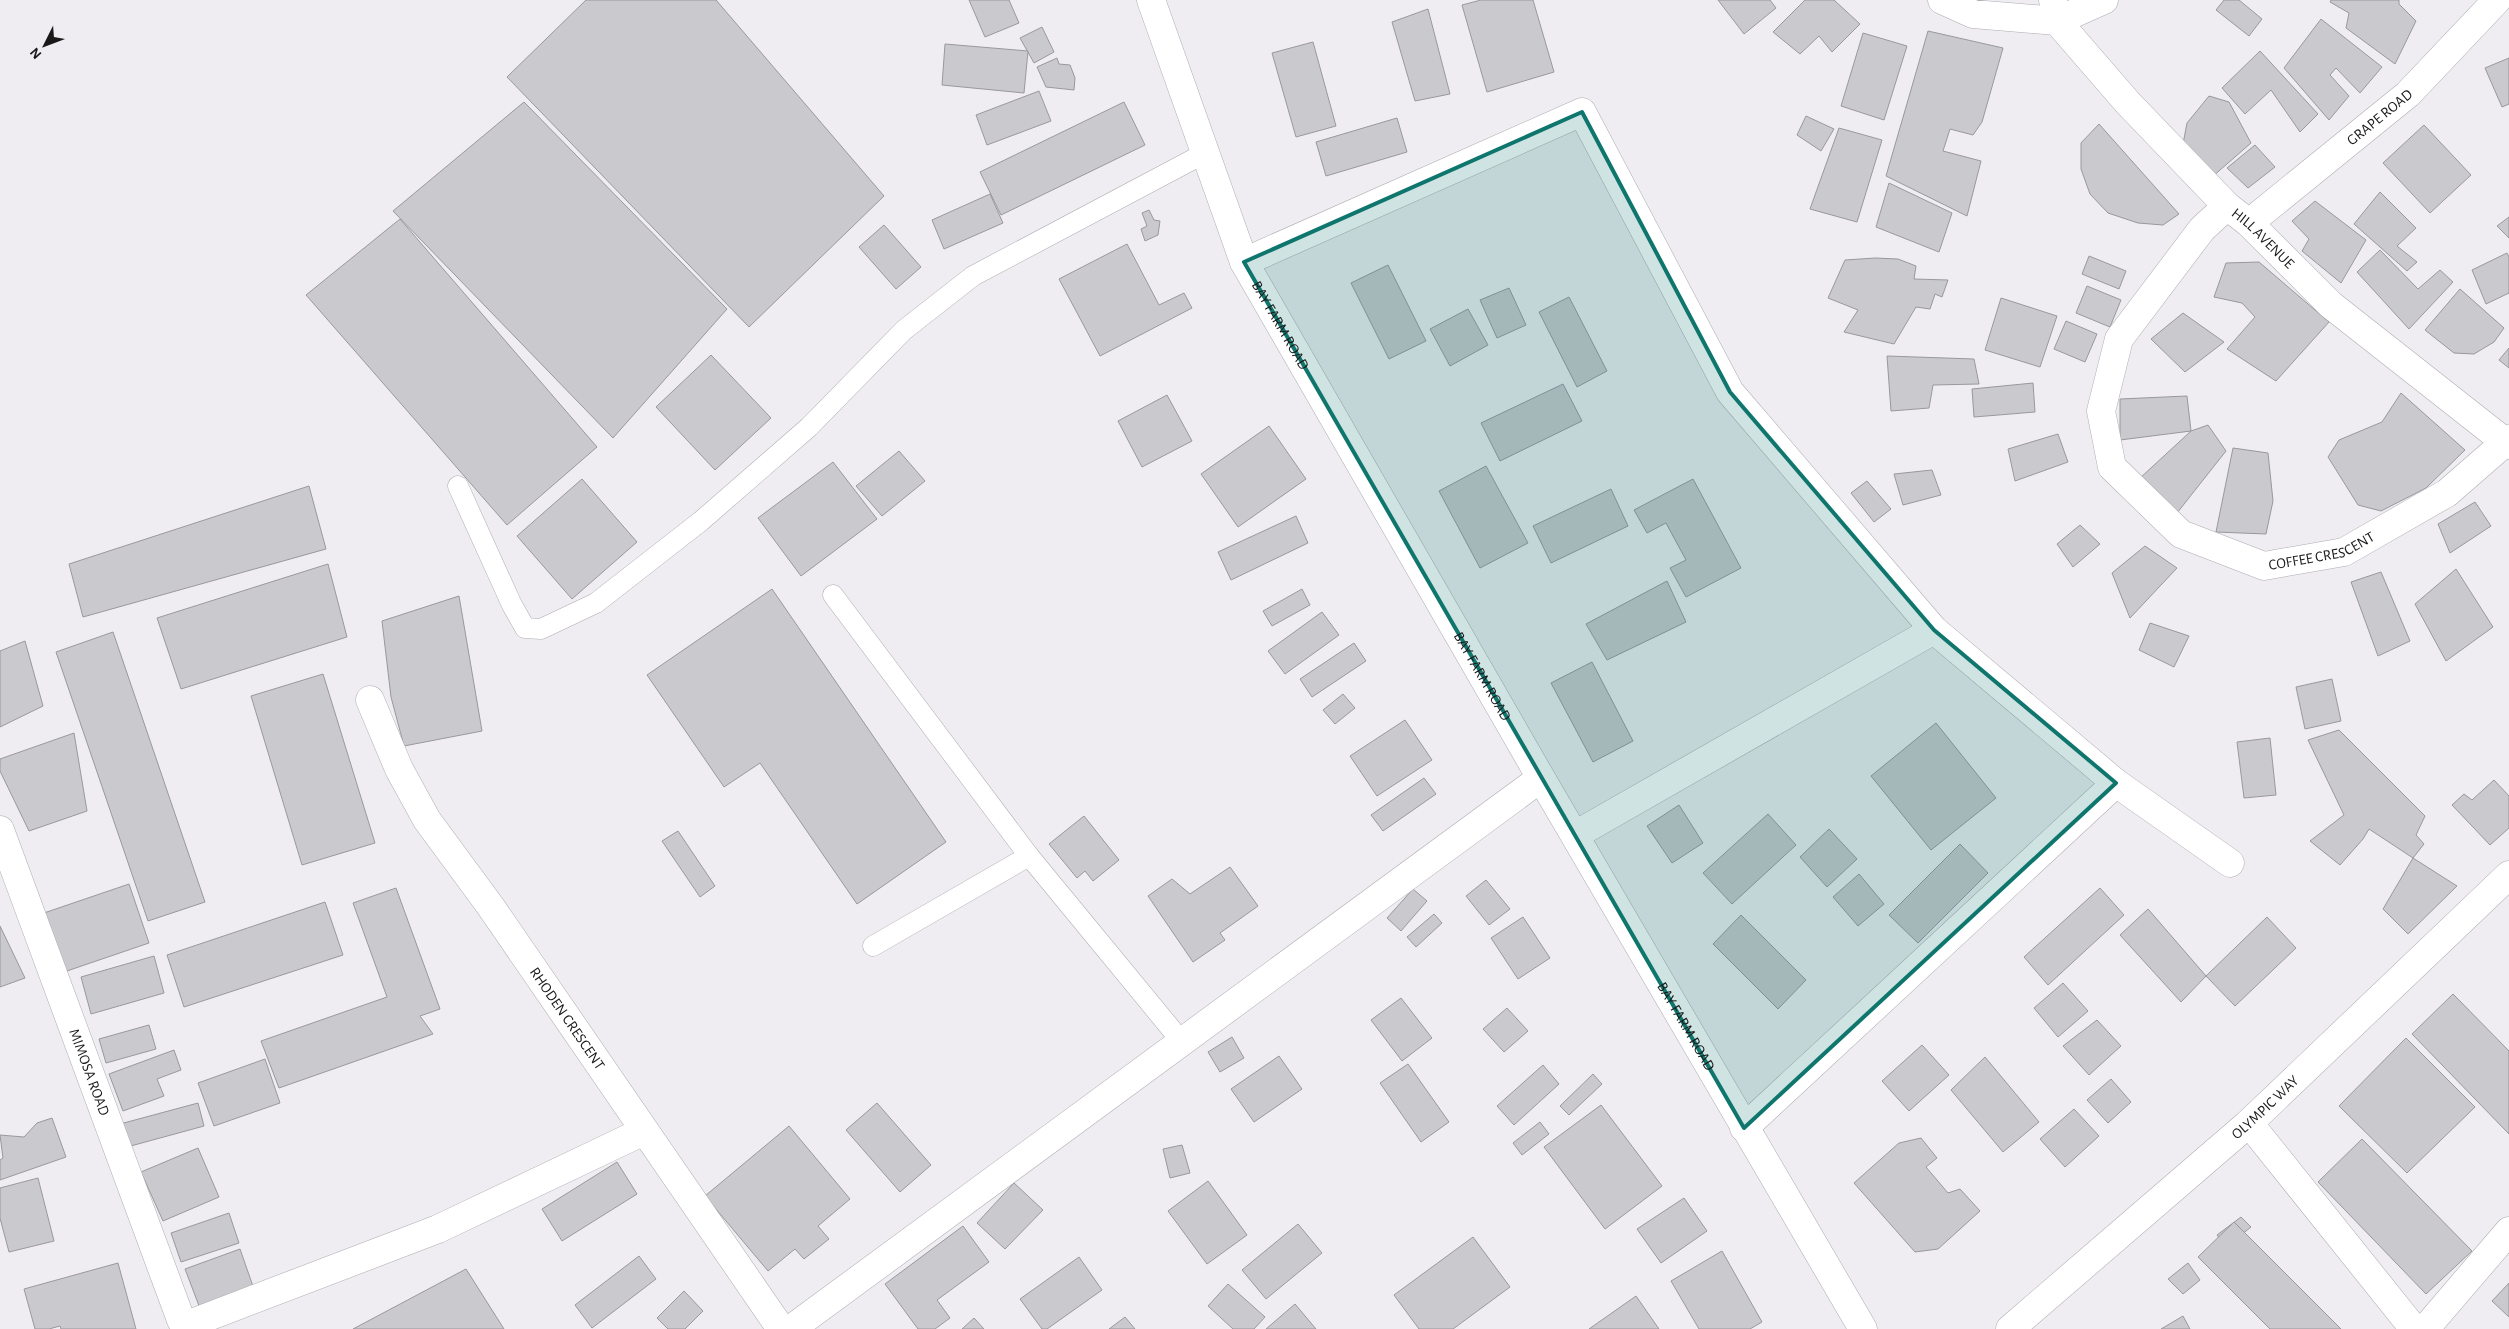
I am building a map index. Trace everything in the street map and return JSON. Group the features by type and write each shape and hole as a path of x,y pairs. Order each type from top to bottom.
{"street":[{"name":"BAY FARM ROAD","path":"1151,0 1244,262 1744,1128 1863,1329"},
{"path":"1942,0 1972,14 2055,11 2104,0"},
{"name":"GRAPE ROAD","path":"2249,223 2408,94 2497,0"},
{"name":"HILL AVENUE","path":"2055,11 2128,103 2227,206 2249,223 2331,305 2508,442"},
{"path":"1244,262 1582,112 1730,392 1934,630 2116,782 2230,863"},
{"name":"COFFEE CRESCENT","path":"2227,206 2202,229 2119,339 2101,411 2112,467 2182,534 2264,566 2344,552 2447,494 2508,442"},
{"path":"1575,835 1934,630"},
{"name":"RHODEN CRESCENT","path":"370,700 399,769 427,820 490,907 781,1329"},
{"path":"791,1329 1541,778"},
{"path":"1744,1128 2116,782"},
{"name":"MIMOSA ROAD","path":"0,830 180,1320 192,1323 438,1228 644,1131"},
{"name":"OLYMPIC WAY","path":"2010,1329 2249,1123 2509,875"},
{"path":"2249,1123 2414,1329"},
{"path":"2426,1329 2509,1231"}],"lane":[{"path":"458,486 524,628 541,629 596,603 701,521 809,427 904,330 973,276 1205,153"},
{"path":"832,595 1029,856 1182,1042"},
{"path":"873,946 1029,856"}],"highlighted area":[{"path":"1582,112 1730,392 1934,630 2116,783 1744,1128 1244,262"}],"building":[{"path":"586,0 716,0 884,196 749,327 507,77"},
{"path":"969,0 1009,0 1019,23 985,37"},
{"path":"1481,0 1533,0 1554,72 1487,92 1462,5"},
{"path":"1718,0 1770,0 1776,8 1744,34"},
{"path":"1805,0 1834,0 1860,24 1832,52 1819,36 1800,54 1773,32"},
{"path":"2224,0 2239,0 2262,19 2249,36 2216,10"},
{"path":"2331,0 2399,0 2399,4 2416,21 2395,64 2346,28 2349,13 2330,2"},
{"path":"1428,9 1450,94 1415,101 1392,22"},
{"path":"2321,19 2382,67 2360,93 2336,68 2330,75 2349,96 2329,120 2284,68"},
{"path":"1042,27 1054,52 1034,63 1020,38"},
{"path":"1928,31 2003,48 1982,122 1973,135 1950,129 1943,151 1981,161 1967,216 1886,176"},
{"path":"1863,33 1907,46 1884,120 1841,106"},
{"path":"1313,42 1336,126 1296,137 1272,53"},
{"path":"945,44 1028,51 1024,93 942,85"},
{"path":"2260,51 2318,114 2300,132 2271,90 2245,114 2222,88"},
{"path":"1057,58 1059,64 1070,65 1075,78 1074,90 1046,87 1037,67"},
{"path":"2509,58 2509,104 2502,107 2485,68"},
{"path":"1039,91 1051,121 987,145 976,115"},
{"path":"2209,96 2229,102 2251,143 2212,177 2183,144 2187,123"},
{"path":"524,102 727,309 613,438 393,211"},
{"path":"1124,102 1145,145 1001,215 980,172"},
{"path":"1806,116 1834,129 1821,151 1797,135"},
{"path":"1397,118 1407,152 1326,176 1316,142"},
{"path":"2099,124 2179,214 2163,225 2138,223 2108,213 2090,194 2081,169 2081,143"},
{"path":"2424,125 2471,175 2430,213 2383,163"},
{"path":"1839,128 1882,140 1857,222 1810,209"},
{"path":"2255,145 2275,167 2248,188 2227,168"},
{"path":"1889,183 1952,213 1939,252 1876,227"},
{"path":"2380,192 2416,228 2397,246 2417,262 2407,271 2354,224"},
{"path":"990,194 1003,223 944,249 932,220"},
{"path":"2315,201 2366,240 2341,283 2302,251 2309,239 2292,221"},
{"path":"1149,210 1154,220 1160,221 1158,235 1145,241 1141,229 1147,226 1142,213"},
{"path":"2509,217 2509,238 2497,226"},
{"path":"400,219 597,447 507,525 306,295"},
{"path":"884,225 921,267 896,289 859,247"},
{"path":"1127,244 1159,305 1184,293 1192,308 1100,356 1059,279"},
{"path":"2380,250 2418,289 2440,270 2453,282 2409,329 2357,272"},
{"path":"2507,253 2509,257 2509,293 2486,304 2472,270"},
{"path":"2089,256 2126,271 2119,289 2082,274"},
{"path":"1898,259 1916,266 1914,279 1948,280 1942,297 1935,294 1930,309 1916,307 1894,344 1844,332 1858,310 1828,298 1845,260"},
{"path":"2259,262 2329,322 2276,381 2227,349 2255,317 2242,303 2214,297 2226,263"},
{"path":"1388,265 1426,341 1389,359 1351,283"},
{"path":"2087,286 2121,300 2110,327 2076,313"},
{"path":"1509,288 1526,325 1497,338 1480,300"},
{"path":"2460,289 2504,328 2494,342 2474,354 2454,353 2425,330"},
{"path":"1569,297 1607,371 1577,387 1539,312"},
{"path":"2001,298 2057,316 2040,367 1985,350"},
{"path":"1468,309 1488,345 1450,366 1430,329"},
{"path":"2183,313 2224,342 2185,372 2151,339"},
{"path":"2066,321 2097,334 2085,362 2054,349"},
{"path":"2509,348 2509,368 2499,360"},
{"path":"711,355 771,418 715,470 656,407"},
{"path":"1887,356 1974,359 1979,384 1933,385 1929,408 1891,411"},
{"path":"2033,383 2035,412 1974,417 1972,389"},
{"path":"1563,384 1582,421 1500,461 1481,423"},
{"path":"2401,393 2465,450 2426,488 2381,511 2358,505 2328,457 2339,440 2382,422"},
{"path":"1167,395 1192,441 1142,467 1118,421"},
{"path":"2187,396 2191,431 2120,440 2120,399"},
{"path":"2208,425 2226,451 2177,513 2139,479 2191,431"},
{"path":"1269,426 1306,479 1238,527 1201,474"},
{"path":"2058,434 2068,462 2015,481 2008,449"},
{"path":"2233,448 2268,453 2273,501 2266,534 2216,532"},
{"path":"899,451 925,481 882,516 856,486"},
{"path":"833,462 877,519 801,576 758,518"},
{"path":"1486,466 1528,543 1480,568 1439,491"},
{"path":"1932,470 1941,495 1903,505 1894,474"},
{"path":"582,479 637,542 572,599 517,536"},
{"path":"1693,479 1741,568 1686,597 1670,568 1686,560 1666,523 1647,533 1634,510"},
{"path":"1867,481 1891,509 1874,522 1851,493"},
{"path":"309,486 326,549 83,617 69,564"},
{"path":"1611,489 1628,526 1551,563 1533,526"},
{"path":"2475,502 2491,526 2450,553 2438,524"},
{"path":"1296,516 1308,543 1231,580 1218,552"},
{"path":"2080,525 2100,544 2073,567 2057,544"},
{"path":"2145,546 2177,568 2130,618 2112,573"},
{"path":"328,564 347,637 181,689 157,618"},
{"path":"2456,569 2493,627 2446,661 2415,604"},
{"path":"2381,572 2410,641 2378,656 2351,582"},
{"path":"1667,581 1686,622 1607,660 1586,624"},
{"path":"772,589 946,842 857,904 760,763 724,787 647,675"},
{"path":"1302,589 1310,605 1272,626 1263,611"},
{"path":"459,596 482,731 404,746 391,697 382,621"},
{"path":"1322,612 1339,635 1285,674 1268,651"},
{"path":"2150,623 2189,636 2174,667 2139,650"},
{"path":"113,632 205,902 148,921 56,652"},
{"path":"25,641 43,706 0,727 0,651"},
{"path":"1354,643 1366,661 1312,697 1300,679"},
{"path":"1592,662 1633,741 1593,762 1551,683"},
{"path":"323,674 375,843 302,865 251,696"},
{"path":"2332,679 2341,721 2305,729 2296,687"},
{"path":"1343,694 1355,708 1335,724 1323,710"},
{"path":"1405,720 1432,760 1377,796 1350,756"},
{"path":"1936,723 1996,798 1931,850 1871,776"},
{"path":"2339,730 2425,816 2416,835 2424,844 2413,858 2369,829 2363,839 2340,865 2310,841 2344,815 2308,740"},
{"path":"74,733 87,811 29,831 0,771 0,759"},
{"path":"2270,738 2276,795 2244,798 2237,742"},
{"path":"1424,778 1436,794 1383,831 1371,815"},
{"path":"2494,780 2509,796 2509,828 2490,845 2452,805 2464,794 2472,800"},
{"path":"1679,805 1703,843 1672,863 1647,826"},
{"path":"1768,814 1796,845 1732,904 1703,873"},
{"path":"1084,816 1119,860 1093,881 1085,871 1077,878 1049,844"},
{"path":"1829,829 1857,859 1827,887 1800,857"},
{"path":"678,831 715,886 700,897 662,841"},
{"path":"1960,844 1988,873 1918,943 1889,915"},
{"path":"2413,858 2457,886 2408,934 2383,909"},
{"path":"1230,867 1258,906 1220,933 1225,940 1193,962 1148,896 1172,879 1190,894"},
{"path":"1859,874 1884,904 1858,926 1833,897"},
{"path":"1486,880 1510,909 1489,925 1466,896"},
{"path":"129,884 149,943 61,973 41,914"},
{"path":"396,888 440,1009 420,1016 433,1034 279,1088 261,1041 387,997 353,903"},
{"path":"2100,888 2124,915 2048,985 2024,957"},
{"path":"1413,889 1427,901 1401,931 1387,918"},
{"path":"325,902 343,955 184,1007 167,955"},
{"path":"2148,909 2206,976 2181,1002 2120,935"},
{"path":"1434,914 1442,923 1416,947 1407,937"},
{"path":"1741,915 1806,980 1778,1009 1713,944"},
{"path":"1523,917 1550,958 1518,979 1491,938"},
{"path":"2267,917 2296,948 2235,1006 2206,976"},
{"path":"0,926 25,978 0,987"},
{"path":"154,956 164,993 91,1014 81,977"},
{"path":"2063,983 2088,1011 2058,1037 2034,1008"},
{"path":"2453,994 2509,1051 2509,1134 2412,1034"},
{"path":"1401,998 1432,1038 1402,1061 1371,1020"},
{"path":"1507,1008 1528,1031 1504,1052 1483,1029"},
{"path":"2097,1020 2121,1046 2089,1075 2063,1046"},
{"path":"149,1025 156,1049 106,1063 99,1039"},
{"path":"1232,1037 1244,1058 1220,1072 1208,1052"},
{"path":"2406,1038 2475,1107 2407,1173 2339,1106"},
{"path":"1922,1045 1949,1075 1909,1111 1882,1081"},
{"path":"174,1050 181,1070 157,1079 164,1096 123,1111 109,1074"},
{"path":"1279,1056 1302,1089 1254,1122 1231,1089"},
{"path":"1985,1057 2039,1122 2003,1152 1951,1090"},
{"path":"265,1059 280,1103 214,1126 198,1083"},
{"path":"1408,1064 1449,1122 1421,1142 1380,1083"},
{"path":"1543,1065 1559,1084 1514,1125 1497,1106"},
{"path":"1593,1074 1602,1084 1569,1115 1560,1106"},
{"path":"2111,1079 2131,1102 2108,1123 2087,1100"},
{"path":"198,1103 204,1126 127,1147 120,1124"},
{"path":"877,1103 931,1165 900,1192 846,1130"},
{"path":"1601,1105 1662,1186 1605,1229 1544,1147"},
{"path":"2074,1109 2099,1136 2065,1167 2040,1139"},
{"path":"52,1118 66,1157 0,1180 0,1160 3,1158 0,1135 24,1137 37,1123"},
{"path":"1540,1122 1549,1134 1522,1155 1513,1143"},
{"path":"789,1126 850,1199 818,1226 829,1239 804,1259 795,1249 768,1271 705,1196"},
{"path":"1921,1138 1937,1158 1926,1167 1948,1193 1960,1189 1980,1211 1938,1249 1915,1252 1854,1183 1899,1143"},
{"path":"2362,1139 2472,1251 2426,1294 2318,1182"},
{"path":"1182,1145 1190,1173 1170,1178 1163,1149"},
{"path":"198,1148 219,1197 163,1221 141,1172"},
{"path":"617,1162 637,1194 562,1241 542,1209"},
{"path":"38,1178 54,1241 9,1252 0,1218 0,1188"},
{"path":"1208,1181 1247,1235 1207,1264 1168,1211"},
{"path":"1014,1183 1043,1210 1005,1249 977,1223"},
{"path":"1684,1198 1707,1231 1661,1263 1637,1229"},
{"path":"229,1213 239,1243 181,1262 171,1233"},
{"path":"2241,1217 2251,1227 2226,1247 2217,1235"},
{"path":"2234,1222 2341,1329 2270,1329 2198,1257"},
{"path":"1298,1224 1322,1253 1266,1299 1242,1270"},
{"path":"963,1226 989,1262 937,1300 950,1318 935,1329 918,1329 885,1284"},
{"path":"1473,1237 1510,1287 1453,1329 1419,1329 1394,1295"},
{"path":"240,1249 255,1292 201,1311 185,1269"},
{"path":"1722,1251 1762,1322 1750,1329 1699,1329 1671,1281"},
{"path":"639,1256 656,1279 592,1328 575,1305"},
{"path":"1079,1257 1102,1290 1047,1329 1042,1329 1020,1299"},
{"path":"118,1263 136,1329 61,1329 60,1326 49,1329 35,1329 24,1289"},
{"path":"2188,1263 2200,1280 2183,1294 2168,1279"},
{"path":"466,1269 504,1329 353,1329"},
{"path":"2509,1283 2509,1317 2492,1301"},
{"path":"1228,1284 1265,1317 1254,1329 1233,1329 1208,1306"},
{"path":"684,1291 703,1311 685,1329 668,1329 657,1318"},
{"path":"1636,1296 1659,1329 1589,1329"},
{"path":"1295,1304 1316,1329 1266,1329"},
{"path":"2183,1316 2190,1329 2161,1329"},
{"path":"1125,1317 1135,1329 1109,1329"},
{"path":"974,1318 984,1329 962,1329"}]}
